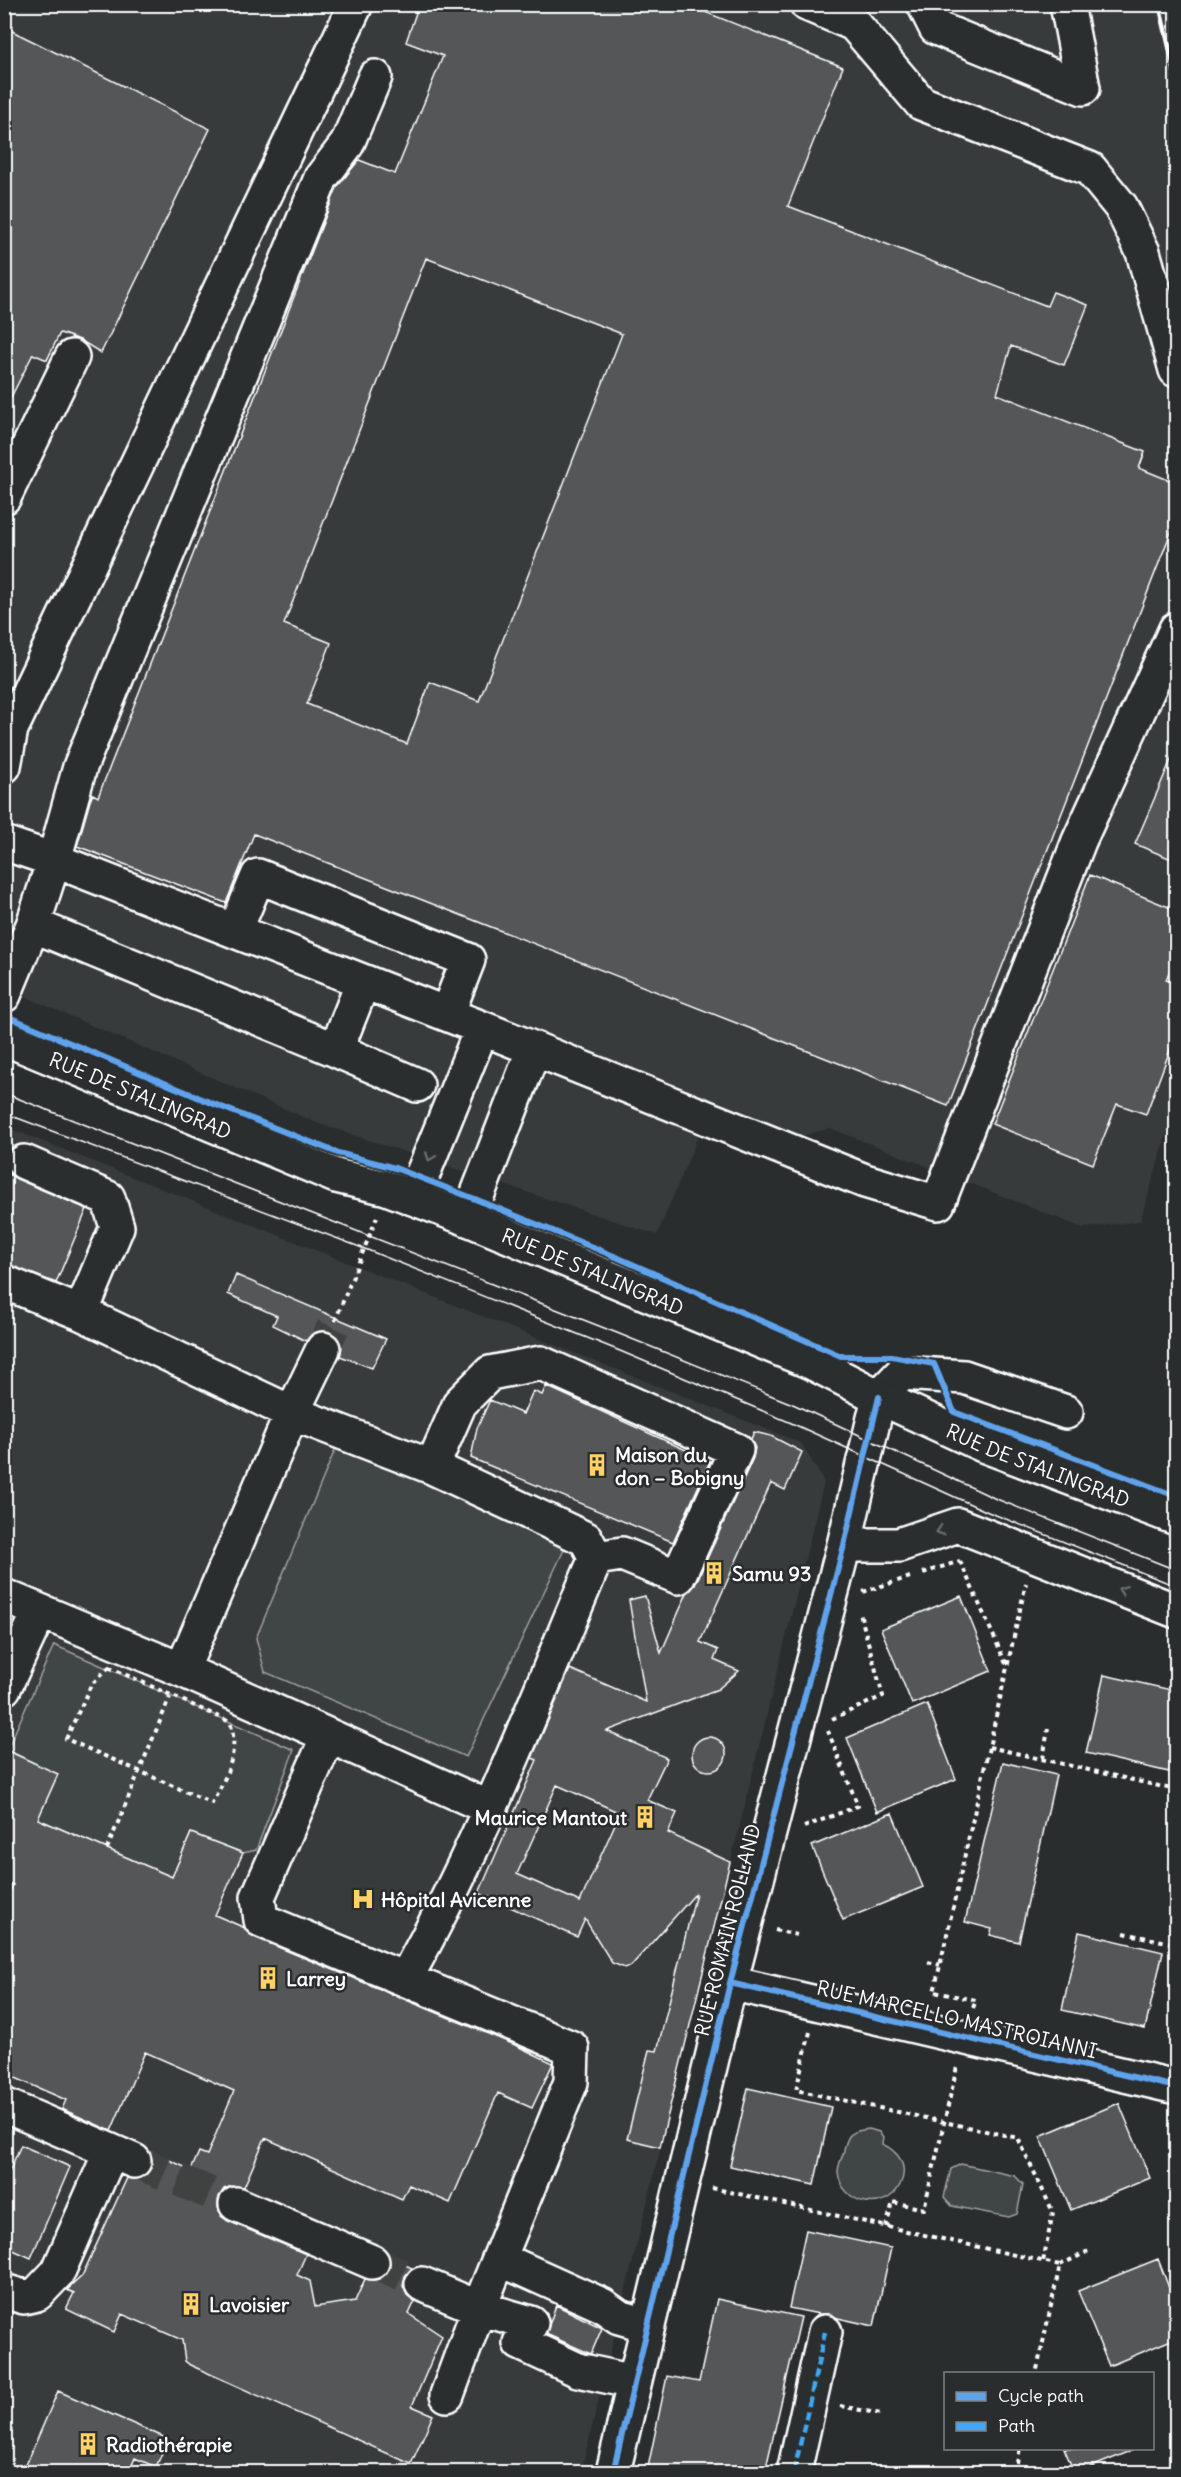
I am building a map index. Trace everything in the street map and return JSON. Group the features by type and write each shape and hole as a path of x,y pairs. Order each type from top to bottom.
{"street":[{"path":"4,766 11,729 356,4"},
{"path":"807,4 854,24 921,103 1090,169 1121,207 1143,252 1176,370"},
{"path":"924,4 936,28 1083,88 1064,6"},
{"path":"4,995 33,926 80,767 321,178 347,144 375,77"},
{"path":"4,497 72,357"},
{"path":"4,843 54,860 447,1014 865,1181 938,1203 1079,841 1176,629"},
{"path":"235,931 258,876 468,960 447,1014"},
{"path":"33,926 417,1085"},
{"path":"336,1050 363,982"},
{"path":"400,1193 446,1116 482,1028"},
{"name":"RUE DE STALINGRAD","path":"4,1038 336,1176 400,1193 468,1219 813,1363 879,1397 983,1445 1176,1518"},
{"path":"468,1219 534,1049"},
{"path":"24,1162 108,1198 117,1227 81,1313"},
{"path":"4,1282 81,1313 292,1413 432,1467 586,1539 596,1558"},
{"path":"177,1683 292,1413 328,1338"},
{"path":"432,1467 460,1403 490,1373 541,1364 736,1450 678,1577 622,1554 596,1558"},
{"path":"879,1397 902,1373 964,1377 1066,1413"},
{"name":"RUE ROMAIN ROLLAND","path":"613,2472 730,1983 767,1841 855,1545 879,1397"},
{"path":"855,1545 899,1545 958,1525 1176,1611"},
{"path":"405,1979 430,1936 490,1808 596,1558"},
{"path":"4,1596 40,1611 177,1683 328,1736 490,1808"},
{"path":"4,1688 40,1611"},
{"path":"328,1736 258,1897 261,1920 572,2048 571,2082 479,2308 447,2395"},
{"name":"RUE MARCELLO MASTROIANNI","path":"730,1983 1176,2087"},
{"path":"4,2105 123,2156 58,2272 38,2294 24,2297 4,2291"},
{"path":"237,2204 372,2262"},
{"path":"500,2259 602,2305 619,2317 647,2325"},
{"path":"422,2284 479,2308 531,2323 520,2343 578,2370 634,2382"},
{"path":"794,2472 825,2332"}],"path":[{"path":"328,1338 370,1236 400,1193"},
{"path":"946,1529 1007,1667"},
{"path":"855,1545 859,1600"},
{"path":"886,2227 893,2202 924,2209 943,2122 976,2000 934,1992 1032,1555"},
{"path":"767,1841 858,1806 825,1722 883,1696 858,1606"},
{"path":"109,1667 177,1683 230,1722 234,1734 228,1775 212,1803 66,1739 91,1685 109,1667"},
{"path":"107,1849 177,1683"},
{"path":"1043,1759 1048,1730"},
{"path":"989,1747 1176,1790"},
{"path":"1124,1933 1176,1944"},
{"path":"928,1962 940,1965"},
{"path":"817,2003 796,2090 1018,2138 1053,2212 1043,2262"},
{"path":"682,2181 1060,2265 1089,2251"},
{"path":"1036,2372 1060,2265"},
{"path":"810,2399 881,2414"},
{"path":"1015,2472 1020,2450"}],"shaded area":[{"path":"5,5 1176,5 1176,1105 1140,1221 1083,1228 830,1128 752,1150 699,1134 657,1235 317,1123 5,988"},
{"name":"Hôpital Avicenne","path":"4,1126 801,1443 824,1482 581,2472 5,2472"},
{"path":"340,1438 571,1535 466,1757 265,1672 256,1638"},
{"path":"54,1645 294,1750 256,1850 243,1853 191,1833 172,1877 38,1819 58,1774 7,1750"},
{"path":"869,2129 879,2132 883,2138 882,2144 898,2155 903,2166 903,2178 893,2194 884,2200 875,2202 864,2202 847,2192 838,2172 850,2135"},
{"path":"961,2164 1015,2176 1023,2184 1017,2214 1009,2217 952,2206 944,2197 951,2169"}],"building":[{"path":"419,4 685,4 843,67 788,206 1047,306 1053,292 1088,305 1064,365 1011,346 997,394 1145,452 1139,468 1176,483 1176,519 948,1106 254,834 226,903 77,846 90,801 93,794 98,797 337,187 359,160 395,174 443,56 406,42","holes":["426,258 622,334 479,701 430,682 407,744 307,704 331,643 284,624"]},
{"path":"4,27 210,129 101,353 80,340 60,333 47,360 33,354 4,411"},
{"path":"1176,748 1176,861 1135,844"},
{"path":"1090,875 1176,910 1176,954 1166,980 1176,983 1176,1034 1146,1114 1117,1104 1093,1164 992,1124"},
{"path":"4,1171 17,1179 87,1209 56,1283 4,1264"},
{"path":"236,1275 386,1339 372,1368 340,1356 342,1347 339,1339 331,1332 322,1330 313,1333 306,1341 273,1325 277,1316 228,1294"},
{"name":"Maison du don – Bobigny","path":"546,1386 710,1461 673,1542 471,1458 477,1428 490,1400 523,1414 533,1391 542,1395"},
{"path":"754,1432 771,1436 802,1452 785,1490 771,1483 700,1642 718,1650 714,1660 739,1671 718,1689 607,1731 667,1758 647,1800 677,1813 668,1833 730,1862 660,2147 627,2139 649,2050 657,2051 696,1893 631,1966 625,1968 612,1963 585,1919 577,1937 479,1893 537,1760 532,1758 570,1669 646,1702 629,1600 645,1596 661,1653 687,1593 695,1585 753,1458 755,1448 751,1439","holes":["557,1785 620,1813 580,1902 517,1874"]},
{"path":"961,1596 991,1671 912,1704 881,1629"},
{"path":"1104,1675 1176,1691 1176,1741 1169,1772 1086,1753"},
{"path":"927,1704 956,1779 877,1812 847,1738"},
{"path":"709,1737 721,1742 726,1754 721,1766 709,1771 697,1766 692,1754 697,1742"},
{"name":"Larrey","path":"4,1749 58,1774 38,1819 172,1877 191,1833 243,1853 215,1915 245,1928 254,1937 515,2045 553,2063 532,2108 498,2093 450,2203 409,2185 402,2199 265,2138 244,2187 233,2186 224,2189 219,2197 218,2207 221,2216 228,2221 306,2254 297,2275 310,2281 315,2307 355,2301 365,2279 375,2280 384,2277 389,2269 390,2258 412,2268 405,2276 403,2286 407,2295 415,2301 409,2314 442,2336 412,2406 433,2415 411,2464 190,2365 185,2361 182,2340 122,2314 114,2332 66,2309 74,2293 67,2290 82,2276 127,2178 137,2179 146,2176 153,2159 150,2151 191,2170 199,2152 207,2155 234,2091 145,2052 111,2131 62,2109 66,2100 4,2073 4,1903 13,1885 4,1882"},
{"path":"1003,1762 1056,1775 1019,1942 990,1935 992,1929 965,1922"},
{"path":"892,1813 923,1887 843,1920 812,1846"},
{"path":"1079,1932 1163,1952 1145,2029 1062,2010"},
{"path":"748,2088 831,2107 814,2185 730,2166"},
{"path":"1119,2103 1150,2178 1071,2210 1040,2136"},
{"path":"21,2145 70,2167 31,2258 4,2246 4,2183"},
{"path":"806,2230 891,2248 874,2326 828,2314 789,2308"},
{"path":"1158,2259 1176,2306 1176,2338 1109,2366 1078,2291"},
{"path":"717,2299 801,2317 765,2472 647,2472 667,2376 699,2382"},
{"path":"556,2305 602,2328 591,2354 546,2334"},
{"name":"Radiothérapie","path":"58,2391 168,2439 156,2467 135,2458 129,2472 23,2472"},
{"path":"1065,2450 1134,2450 1079,2472 1074,2472"}],"tunnel":[{"path":"323,1349 333,1327"},
{"path":"134,2161 236,2204"},
{"path":"372,2262 422,2284"}],"tram line":[{"path":"4,1093 795,1405 994,1498 1176,1570"},
{"path":"4,1113 365,1249 620,1351 789,1422 988,1512 1176,1586"}],"railway":[{"path":"1159,4 1176,77"}],"marked path":[{"path":"794,2472 825,2332"}],"cycle path":[{"path":"4,1015 214,1104 338,1153 395,1168 475,1199 614,1256 841,1356 892,1356 934,1364 954,1412 1176,1496"},
{"path":"613,2472 730,1983 844,1545 879,1397"},
{"path":"730,1983 1176,2087"}],"place":[{"name":"Maison du don – Bobigny","path":"597,1465"},
{"name":"Samu 93","path":"714,1573"},
{"name":"Maurice Mantout","path":"645,1817"},
{"name":"Hôpital Avicenne","path":"363,1899"},
{"name":"Larrey","path":"268,1978"},
{"name":"Lavoisier","path":"191,2304"},
{"name":"Radiothérapie","path":"88,2444"}]}
